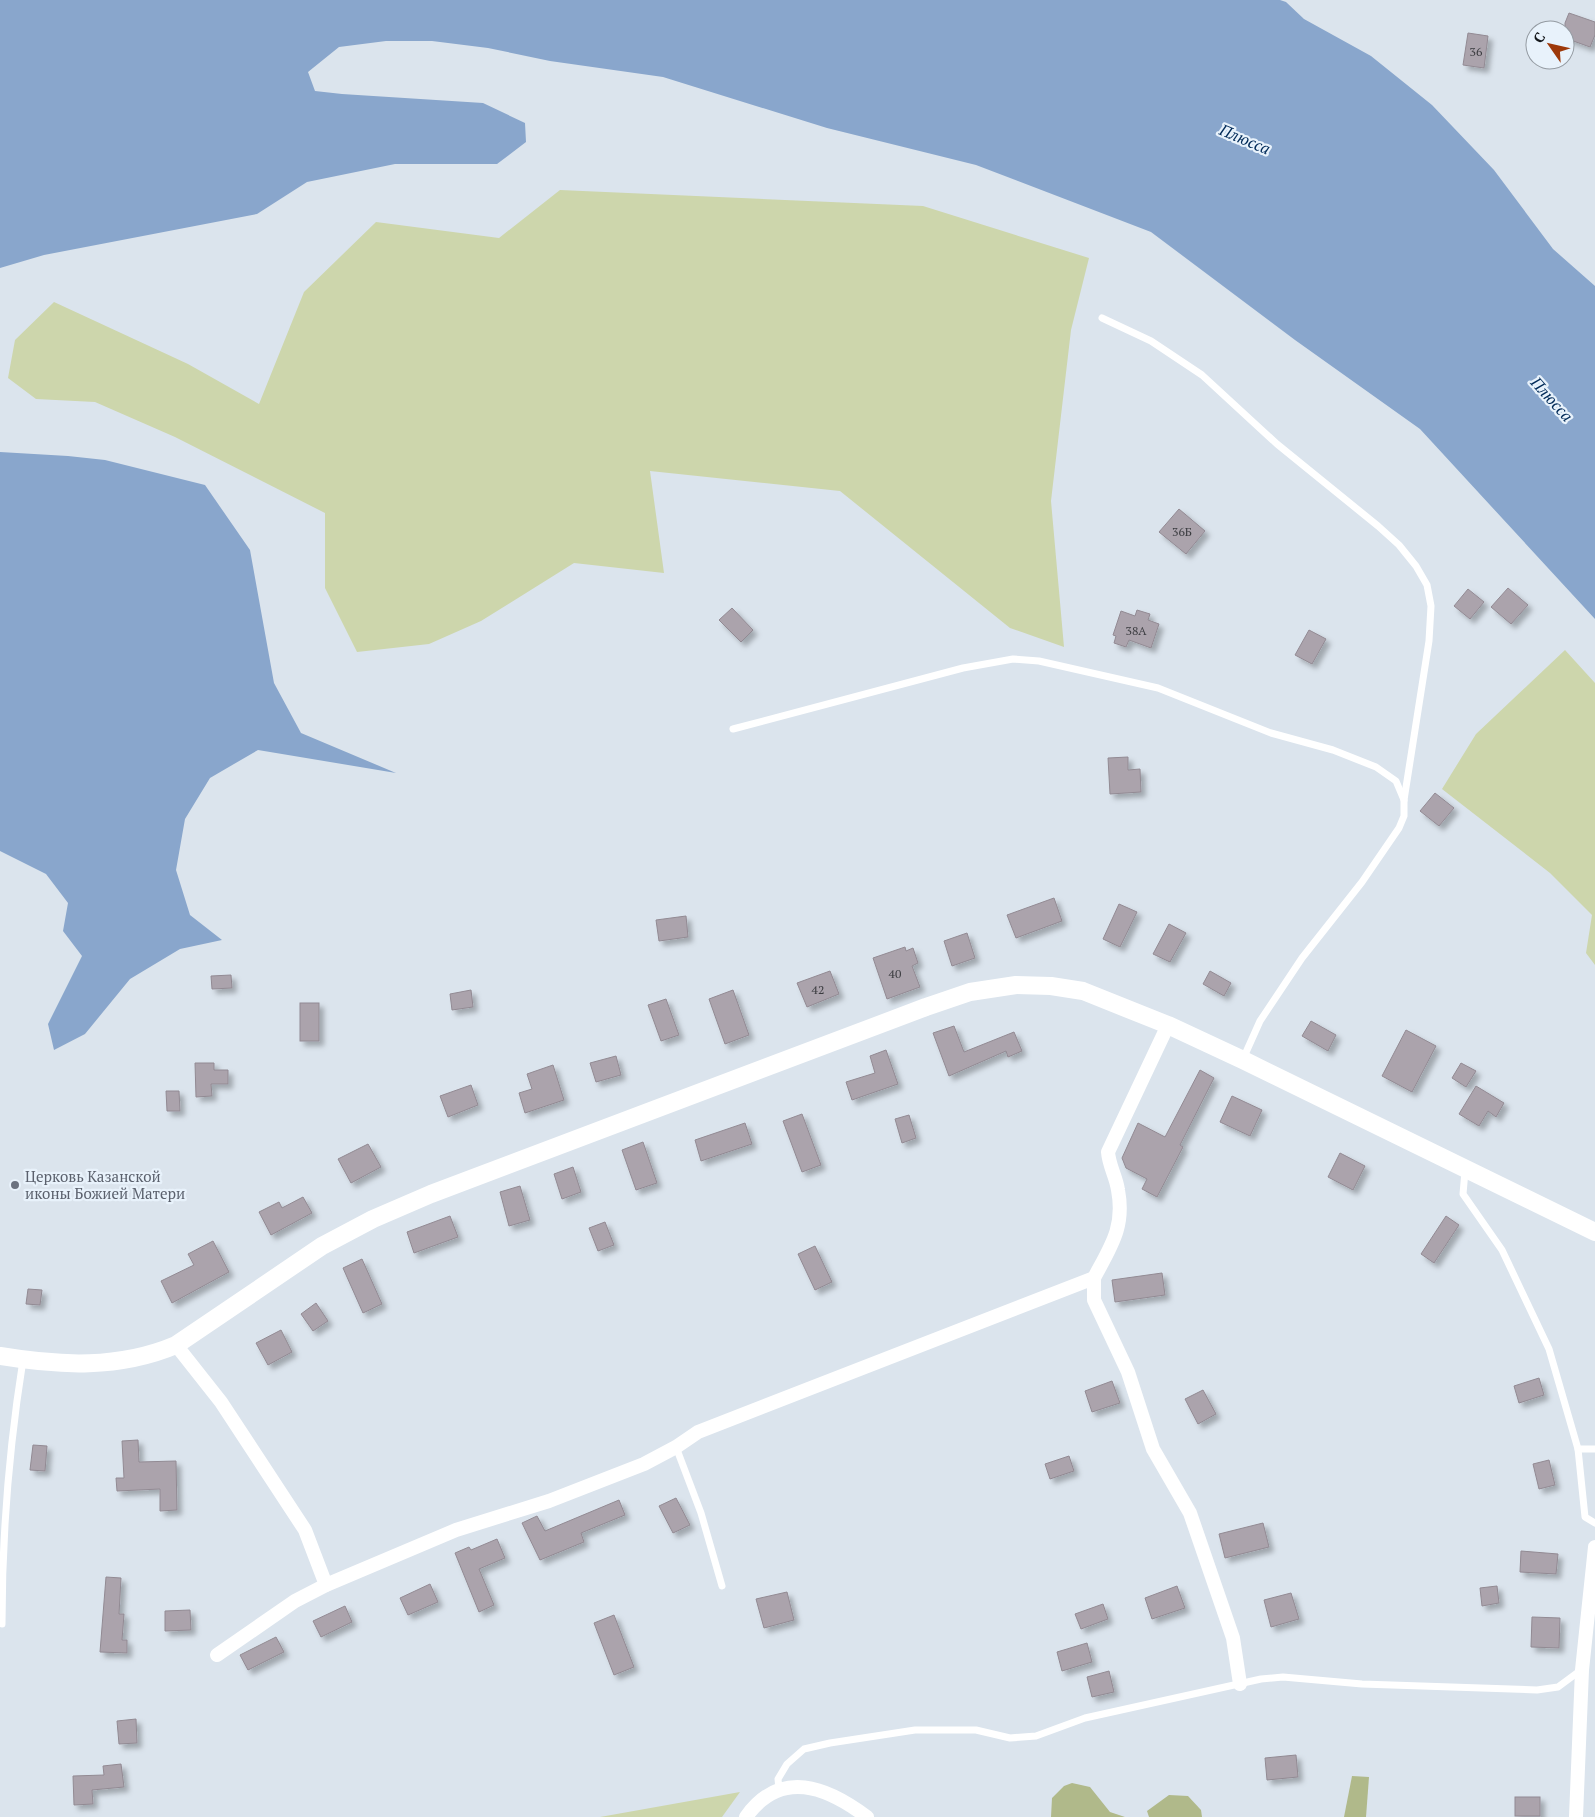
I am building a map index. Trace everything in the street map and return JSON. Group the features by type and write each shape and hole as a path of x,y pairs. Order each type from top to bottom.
{"street":[{"path":"0,1356 23,1360 85,1365 127,1360 154,1354 176,1345 322,1246 398,1208 970,992 1016,985 1052,986 1083,991 1168,1025 1595,1232"},
{"path":"1168,1025 1108,1152 1109,1166 1118,1187 1121,1210 1118,1234 1094,1278 1094,1300 1128,1372 1153,1449 1190,1513 1233,1638 1240,1684"},
{"path":"216,1655 295,1602 326,1585 456,1530 549,1500 644,1464 676,1447 698,1432 1068,1290 1094,1278"},
{"path":"176,1345 221,1402 305,1530 326,1585"},
{"path":"1576,1817 1582,1670 1590,1649 1595,1547"},
{"path":"746,1817 753,1806 779,1789 804,1786 832,1793 868,1817"}],"lane":[{"path":"1102,318 1152,341 1202,375 1277,444 1378,526 1399,545 1416,566 1427,585 1431,606 1430,641 1404,800 1404,816 1400,828 1362,882 1296,966 1260,1021 1243,1060"},
{"path":"733,729 963,668 1013,659 1039,661 1158,688 1271,733 1333,750 1376,766 1396,781 1404,800"},
{"path":"1465,1168 1463,1194 1502,1250 1549,1348 1578,1449 1585,1517 1595,1523"},
{"path":"2,1624 2,1560 12,1431 23,1360"},
{"path":"676,1447 702,1513 722,1586"},
{"path":"1578,1449 1595,1449"},
{"path":"779,1789 778,1779 787,1764 804,1749 830,1743 915,1730 976,1730 1010,1738 1036,1736 1085,1718 1240,1684 1283,1677 1362,1684 1537,1690 1558,1687 1582,1670"}],"green space":[{"path":"560,190 923,206 1089,258 1071,330 1051,501 1064,647 1010,628 840,491 650,471 664,573 574,563 481,621 429,644 357,652 325,588 325,513 175,437 95,402 36,399 8,378 15,340 54,302 188,364 259,404 304,292 376,222 499,238"},
{"path":"1565,650 1595,683 1595,965 1586,953 1592,915 1550,873 1442,789 1476,734"},
{"path":"1352,1776 1369,1777 1366,1817 1344,1817"},
{"path":"1072,1783 1090,1787 1110,1812 1125,1817 1051,1817 1052,1798 1064,1786"},
{"path":"740,1792 722,1817 600,1817"},
{"path":"1169,1795 1188,1796 1201,1810 1202,1817 1149,1817 1147,1811"}],"water":[{"name":"Плюсса","path":"0,0 1280,0 1286,2 1304,19 1371,56 1432,105 1494,170 1553,249 1595,286 1595,619 1420,429 1295,340 1151,232 976,165 827,128 663,77 550,61 488,48 432,41 386,41 339,47 308,72 315,91 483,103 525,123 526,142 497,164 395,164 307,182 257,214 44,255 0,268"},
{"path":"0,452 105,460 205,485 250,550 274,683 301,733 396,773 258,750 210,778 185,819 176,870 190,915 222,940 180,949 130,979 85,1034 54,1050 48,1024 82,956 63,931 68,903 46,874 0,851"}],"building":[{"path":"1569,13 1595,22 1595,35 1590,47 1575,42 1575,20 1566,20"},
{"path":"1468,33 1488,36 1484,68 1463,65"},
{"path":"1179,509 1205,531 1186,554 1159,532"},
{"path":"1508,588 1528,605 1511,624 1491,607"},
{"path":"1468,589 1484,602 1470,619 1454,606"},
{"path":"732,608 753,630 741,642 719,620"},
{"path":"1137,610 1150,614 1148,620 1159,624 1151,648 1129,640 1126,647 1114,643 1116,636 1113,635 1121,611 1135,616"},
{"path":"1309,630 1326,639 1312,664 1295,655"},
{"path":"1128,757 1128,770 1140,769 1141,792 1110,794 1108,758"},
{"path":"1435,793 1454,808 1439,826 1420,811"},
{"path":"1054,898 1062,921 1016,938 1007,915"},
{"path":"1119,904 1137,912 1120,947 1103,939"},
{"path":"686,916 688,937 659,941 656,920"},
{"path":"1169,924 1186,933 1170,962 1153,954"},
{"path":"967,933 975,958 952,966 944,941"},
{"path":"905,947 906,951 913,948 918,963 912,966 920,987 887,999 873,958"},
{"path":"830,971 839,994 807,1007 797,983"},
{"path":"1210,971 1231,983 1224,996 1203,984"},
{"path":"231,975 232,988 212,989 211,976"},
{"path":"471,990 473,1007 452,1010 450,994"},
{"path":"733,990 749,1035 725,1044 709,999"},
{"path":"666,999 679,1035 661,1041 648,1005"},
{"path":"300,1003 319,1003 319,1041 300,1041"},
{"path":"1311,1021 1336,1035 1328,1051 1302,1036"},
{"path":"954,1026 964,1052 1014,1032 1022,1051 1008,1057 1006,1051 949,1076 933,1033"},
{"path":"1406,1030 1436,1046 1412,1092 1382,1076"},
{"path":"886,1050 898,1084 852,1100 846,1082 875,1073 870,1056"},
{"path":"616,1056 621,1075 596,1082 590,1063"},
{"path":"195,1063 214,1063 214,1070 228,1070 228,1084 211,1084 212,1096 196,1097"},
{"path":"1461,1063 1476,1071 1466,1087 1452,1078"},
{"path":"553,1065 564,1100 525,1113 519,1093 532,1089 527,1074"},
{"path":"1200,1070 1214,1078 1180,1145 1183,1147 1157,1197 1142,1189 1147,1179 1126,1168 1122,1158 1138,1123 1165,1137"},
{"path":"471,1085 478,1105 448,1117 440,1096"},
{"path":"1476,1086 1504,1103 1496,1117 1488,1111 1479,1126 1459,1114"},
{"path":"166,1091 179,1091 180,1111 167,1111"},
{"path":"1232,1096 1262,1110 1250,1136 1220,1122"},
{"path":"802,1114 821,1165 802,1172 783,1121"},
{"path":"909,1115 916,1138 902,1143 895,1119"},
{"path":"745,1123 752,1144 701,1161 695,1140"},
{"path":"643,1142 657,1183 636,1190 622,1150"},
{"path":"368,1144 381,1167 351,1183 338,1159"},
{"path":"1340,1153 1365,1166 1353,1190 1328,1177"},
{"path":"573,1167 581,1192 562,1199 554,1174"},
{"path":"520,1186 530,1220 509,1226 500,1192"},
{"path":"303,1197 312,1213 271,1235 259,1212 279,1202 282,1208"},
{"path":"450,1216 458,1237 414,1253 407,1232"},
{"path":"1446,1216 1459,1225 1434,1263 1421,1254"},
{"path":"605,1222 614,1245 598,1251 589,1228"},
{"path":"213,1241 229,1272 172,1303 161,1281 194,1265 188,1254"},
{"path":"815,1246 832,1282 815,1290 798,1254"},
{"path":"362,1259 382,1304 363,1313 343,1268"},
{"path":"1162,1273 1165,1295 1115,1302 1112,1280"},
{"path":"28,1289 42,1290 40,1305 26,1304"},
{"path":"316,1303 328,1321 313,1331 301,1314"},
{"path":"281,1330 292,1352 268,1365 256,1343"},
{"path":"1539,1378 1544,1395 1519,1403 1514,1386"},
{"path":"1112,1381 1120,1403 1092,1412 1085,1391"},
{"path":"1203,1390 1216,1414 1198,1424 1185,1399"},
{"path":"138,1440 139,1462 176,1461 177,1510 160,1511 160,1489 117,1491 116,1478 124,1478 122,1441"},
{"path":"33,1445 47,1446 45,1471 30,1470"},
{"path":"1069,1456 1074,1471 1050,1479 1045,1464"},
{"path":"1549,1460 1555,1485 1539,1489 1533,1464"},
{"path":"676,1498 690,1525 673,1533 659,1506"},
{"path":"619,1500 625,1515 581,1533 584,1542 540,1560 522,1523 537,1516 545,1531"},
{"path":"1263,1523 1269,1547 1225,1558 1219,1534"},
{"path":"497,1539 505,1558 479,1569 494,1605 479,1612 455,1553 469,1547 471,1550"},
{"path":"1521,1551 1558,1554 1556,1574 1520,1572"},
{"path":"106,1577 121,1578 119,1614 124,1614 122,1640 127,1640 127,1653 100,1652"},
{"path":"430,1584 438,1602 408,1615 400,1598"},
{"path":"1177,1586 1185,1608 1152,1619 1145,1598"},
{"path":"1497,1586 1499,1603 1482,1606 1480,1588"},
{"path":"787,1592 794,1620 764,1628 756,1599"},
{"path":"1291,1593 1299,1619 1271,1627 1264,1600"},
{"path":"1103,1604 1108,1619 1081,1629 1075,1614"},
{"path":"345,1606 352,1622 321,1637 313,1621"},
{"path":"190,1610 191,1630 165,1631 165,1611"},
{"path":"614,1615 634,1667 614,1675 594,1623"},
{"path":"1532,1617 1560,1618 1559,1648 1531,1647"},
{"path":"276,1637 284,1652 248,1670 240,1655"},
{"path":"1087,1643 1092,1662 1062,1671 1057,1652"},
{"path":"1109,1671 1114,1692 1092,1697 1087,1677"},
{"path":"136,1719 137,1743 119,1744 117,1721"},
{"path":"1296,1755 1298,1777 1267,1780 1265,1758"},
{"path":"121,1764 124,1787 92,1790 93,1804 74,1805 73,1776 104,1775 103,1766"},
{"path":"1515,1797 1540,1797 1540,1816 1515,1816"}],"place":[{"name":"Церковь Казанской иконы Божией Матери","path":"15,1185"}]}
